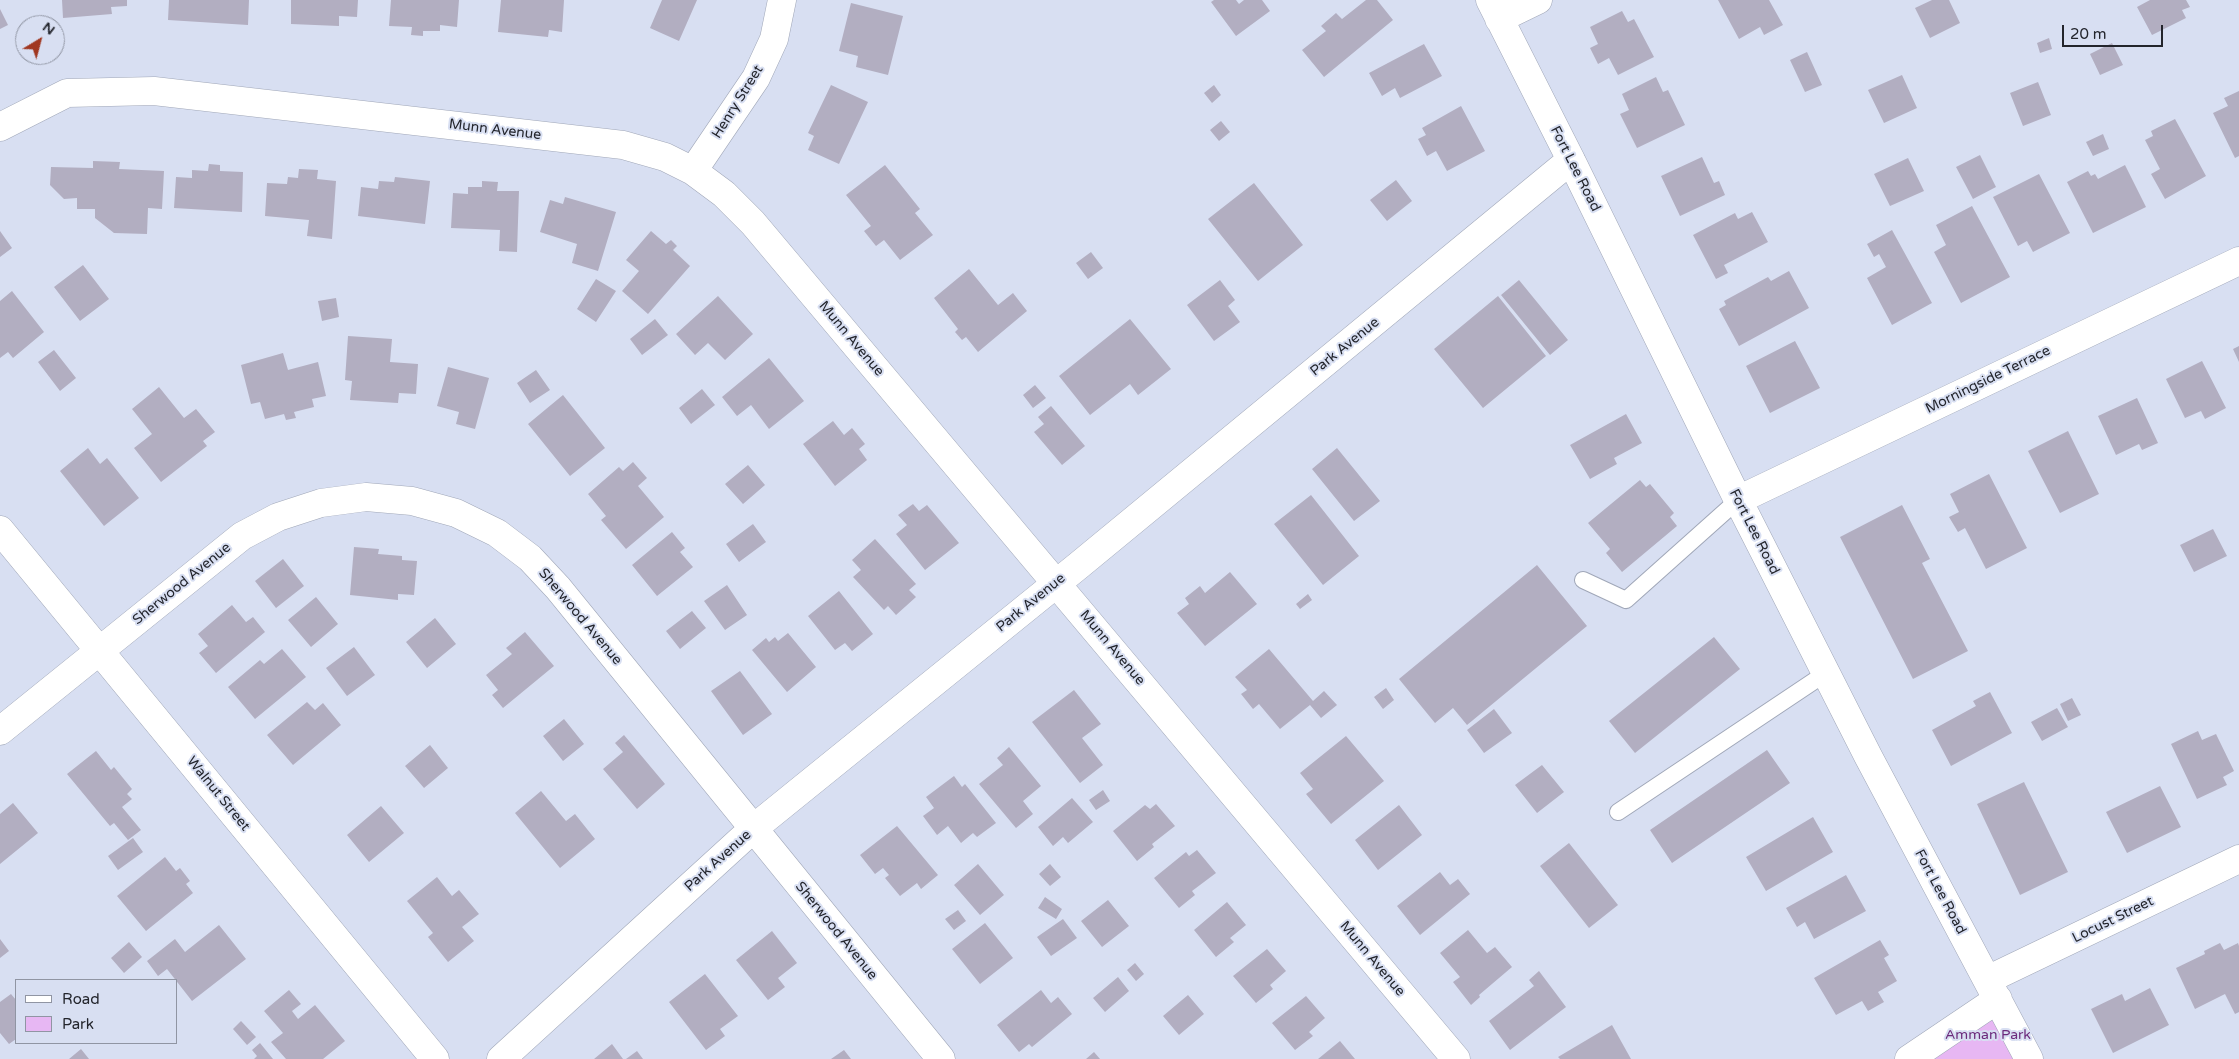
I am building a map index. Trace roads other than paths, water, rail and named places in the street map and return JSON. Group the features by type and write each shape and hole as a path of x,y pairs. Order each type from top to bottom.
{"street":[{"name":"Henry Street","path":"693,171 756,78 774,39 782,0"},
{"path":"1494,10 1538,0"},
{"name":"Fort Lee Road","path":"1494,10 1572,160 1738,500 1868,756 2028,1059"},
{"name":"Munn Avenue","path":"0,127 67,93 154,91 623,145 665,157 693,171 724,194 753,223 1057,582 1456,1059"},
{"name":"Park Avenue","path":"501,1059 754,828 1572,160"},
{"name":"Morningside Terrace","path":"1738,500 2239,261"},
{"name":"Sherwood Avenue","path":"0,731 242,536 278,517 321,503 366,497 412,501 456,513 496,533 530,558 564,596 941,1059"},
{"name":"Walnut Street","path":"0,530 435,1059"},
{"name":"Locust Street","path":"1909,1059 1992,989 2239,859"}],"lane":[{"path":"1583,580 1626,600 1738,500"},
{"path":"1618,812 1826,673"}],"park label":[{"name":"Amman Park","path":"1988,1035"}]}
